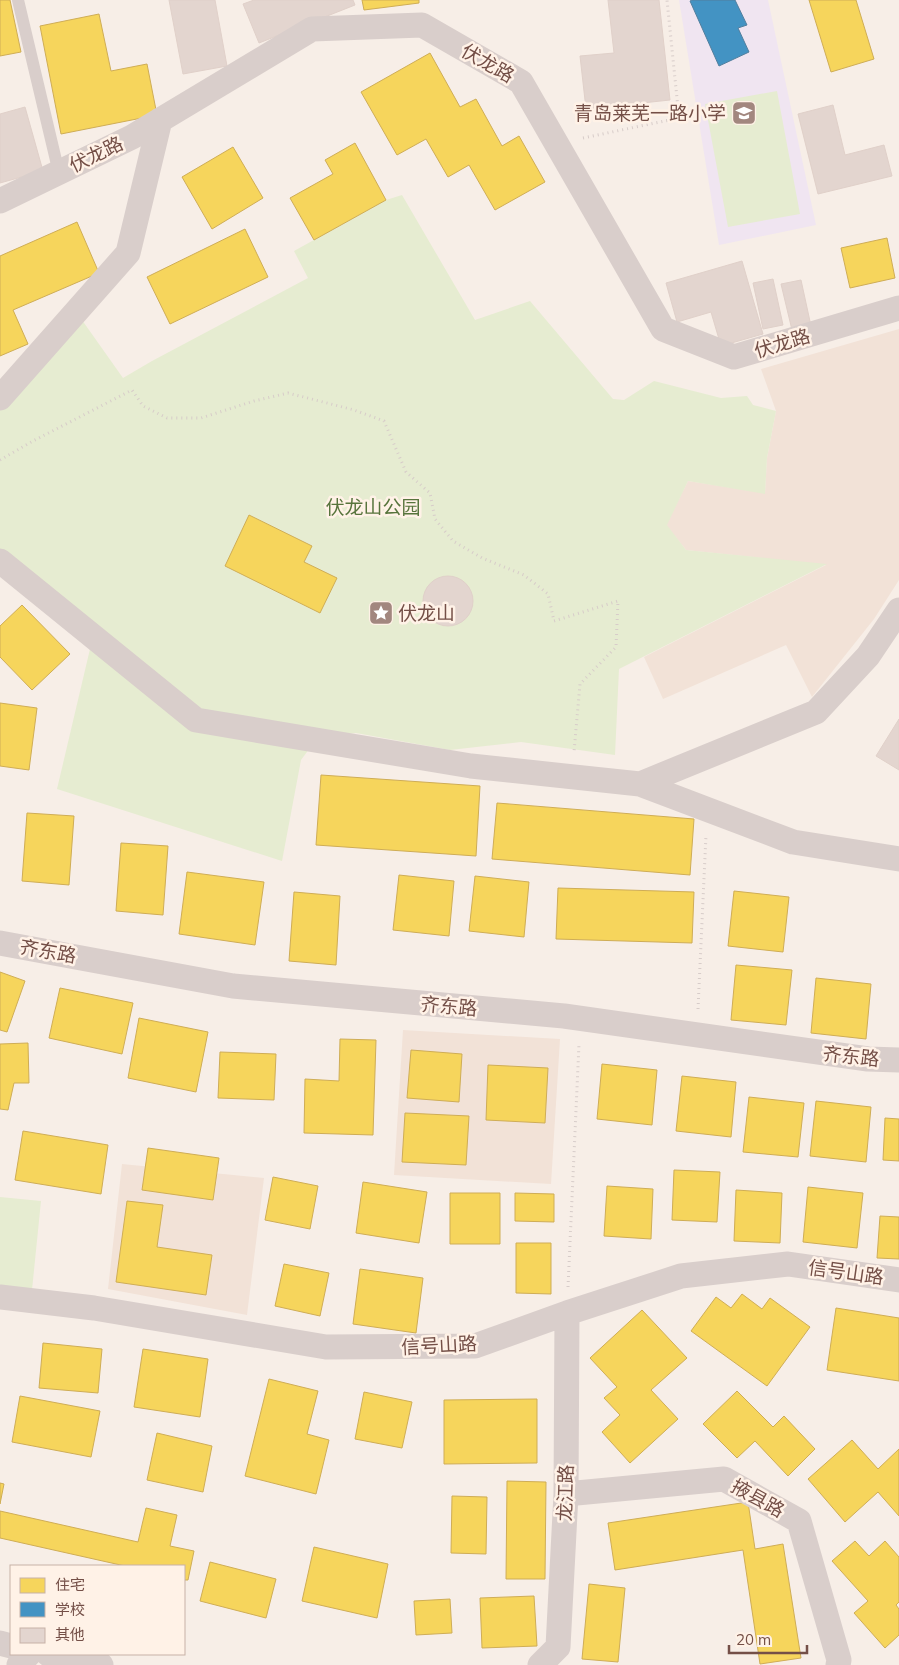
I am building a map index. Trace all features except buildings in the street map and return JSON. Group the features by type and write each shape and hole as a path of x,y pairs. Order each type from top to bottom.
{"street":[{"name":"伏龙路","path":"0,201 132,137 312,29 422,25 521,82 663,329 734,357 899,308"},
{"path":"0,398 128,253 160,120"},
{"path":"0,560 196,720 471,766 640,784 793,842 899,859"},
{"path":"640,784 816,712 868,656 899,610"},
{"name":"齐东路","path":"0,942 233,986 580,1018 868,1059 899,1060"},
{"name":"信号山路","path":"0,1297 94,1308 326,1347 476,1346 567,1313 681,1276 788,1264 899,1280"},
{"name":"龙江路","path":"540,1665 558,1647 566,1494 567,1313"},
{"name":"掖县路","path":"566,1494 724,1479 799,1521 839,1660 838,1665"},
{"path":"19,1665 28,1655"},
{"path":"53,1655 101,1665"}],"lane":[{"path":"18,0 59,173"}],"path":[{"path":"556,144 679,118 667,0"},
{"path":"0,460 132,390 143,406 167,418 201,418 254,401 288,393 354,410 384,420 406,472 430,494 435,518 454,541 482,558 524,575 548,594 554,621 618,601 616,647 580,684 572,777"},
{"path":"696,1035 708,810"},
{"path":"567,1313 580,1018"}],"shaded area":[{"name":"青岛莱芜一路小学","path":"679,0 768,0 816,225 719,245"},
{"path":"899,329 899,580 874,619 812,697 786,645 663,699 644,657 826,565 686,550 666,525 688,481 765,493 767,458 776,411 761,369"},
{"path":"403,1030 560,1039 551,1184 394,1175"},
{"path":"122,1164 264,1178 247,1315 108,1289"}],"green space":[{"path":"777,91 800,214 728,227 705,104"},
{"name":"伏龙山公园","path":"402,195 475,320 530,301 613,399 624,400 654,381 721,398 747,396 753,405 776,411 767,458 765,494 688,481 667,525 686,550 827,564 619,669 615,755 521,742 450,750 356,733 318,737 301,760 282,861 57,789 90,649 0,558 0,408 77,313 123,378 308,278 294,251 386,200"},
{"path":"0,1197 41,1201 32,1290 0,1286"}],"place":[{"name":"青岛莱芜一路小学","path":"744,113"},
{"name":"伏龙山","path":"381,613"}]}
